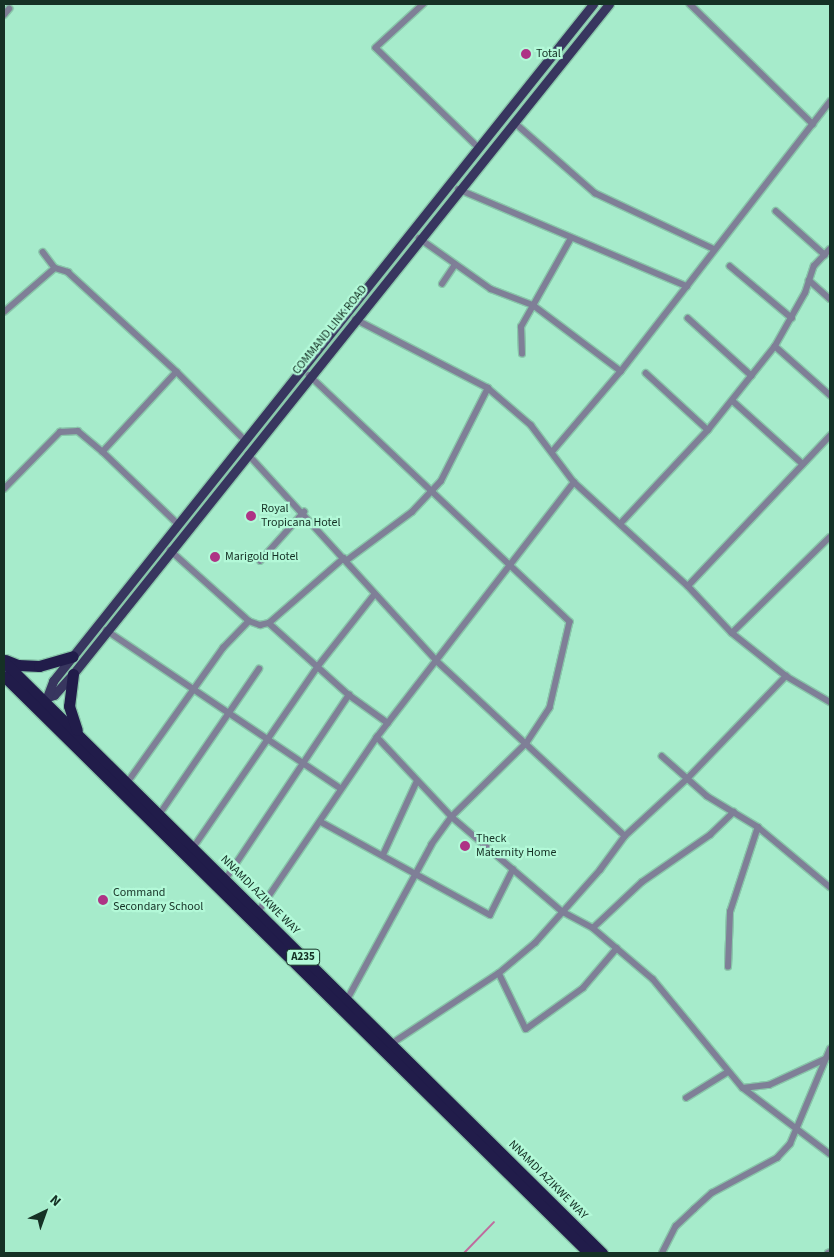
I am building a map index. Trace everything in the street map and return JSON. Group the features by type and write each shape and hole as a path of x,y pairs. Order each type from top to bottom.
{"highway":[{"path":"4,661 29,666 73,656"},
{"name":"NNAMDI AZIKWE WAY","path":"4,661 602,1253"},
{"path":"73,674 69,706 77,729 88,745"},
{"name":"NNAMDI AZIKWE WAY","path":"4,676 589,1253"}],"main road":[{"name":"COMMAND LINK ROAD","path":"43,700 73,656 593,4"},
{"name":"COMMAND LINK ROAD","path":"43,700 54,695 73,674 309,375 609,4"},
{"path":"277,400 285,407"},
{"path":"21,694 43,700 60,731"}],"street":[{"path":"424,4 376,48 478,147"},
{"path":"690,4 813,124"},
{"path":"4,15 9,10"},
{"path":"552,452 621,371 830,102"},
{"path":"514,122 595,192 714,249"},
{"path":"458,189 570,240 687,286"},
{"path":"776,211 824,255"},
{"path":"419,238 455,265 491,288 533,305 621,371"},
{"path":"522,354 521,327 570,240"},
{"path":"620,524 708,430 775,346 792,318 814,266 830,249"},
{"path":"43,252 55,268 68,272 177,372 245,440"},
{"path":"442,284 455,265"},
{"path":"730,266 792,318"},
{"path":"4,312 55,268"},
{"path":"809,280 830,299"},
{"path":"688,318 752,376"},
{"path":"355,319 488,388 531,425 574,482 688,586 732,632 786,676 830,702"},
{"path":"775,346 830,395"},
{"path":"104,452 177,372"},
{"path":"646,373 708,430"},
{"path":"309,375 430,492 511,565 570,622 550,708 527,743 452,817 417,875 347,1001"},
{"path":"170,550 249,621 260,625 269,623 345,559 412,512 441,481 488,388"},
{"path":"733,401 803,464"},
{"path":"4,489 60,432 78,430 104,452 178,524"},
{"path":"688,586 830,436"},
{"path":"248,453 304,512 374,595 438,662 625,836"},
{"path":"258,912 321,822 340,788 377,737 438,662 574,482"},
{"path":"260,561 304,512"},
{"path":"732,632 830,537"},
{"path":"193,848 318,666 374,595"},
{"path":"127,783 191,690 223,648 249,621"},
{"path":"269,623 349,694 388,724"},
{"path":"106,630 227,715 340,788"},
{"path":"159,815 259,668"},
{"path":"391,1044 500,973 563,912 625,836 687,779 786,676"},
{"path":"225,880 349,694"},
{"path":"377,737 416,781 452,817 563,912 593,928 653,979 742,1088 799,1128 830,1154"},
{"path":"662,756 687,779 758,827 830,887"},
{"path":"383,855 416,781"},
{"path":"593,928 642,882 710,835 734,812"},
{"path":"321,822 490,915 513,869"},
{"path":"728,967 730,912 758,827"},
{"path":"500,973 526,1029 583,988 617,948"},
{"path":"662,1253 676,1226 712,1193 776,1158 799,1128 830,1049"},
{"path":"742,1088 769,1085 825,1059"},
{"path":"686,1098 728,1072"}],"waterway":[{"path":"464,1253 494,1222"}],"place":[{"name":"Total","path":"526,54"},
{"name":"Royal Tropicana Hotel","path":"251,516"},
{"name":"Marigold Hotel","path":"215,557"},
{"name":"Theck Maternity Home","path":"465,846"},
{"name":"Command Secondary School","path":"103,900"}]}
